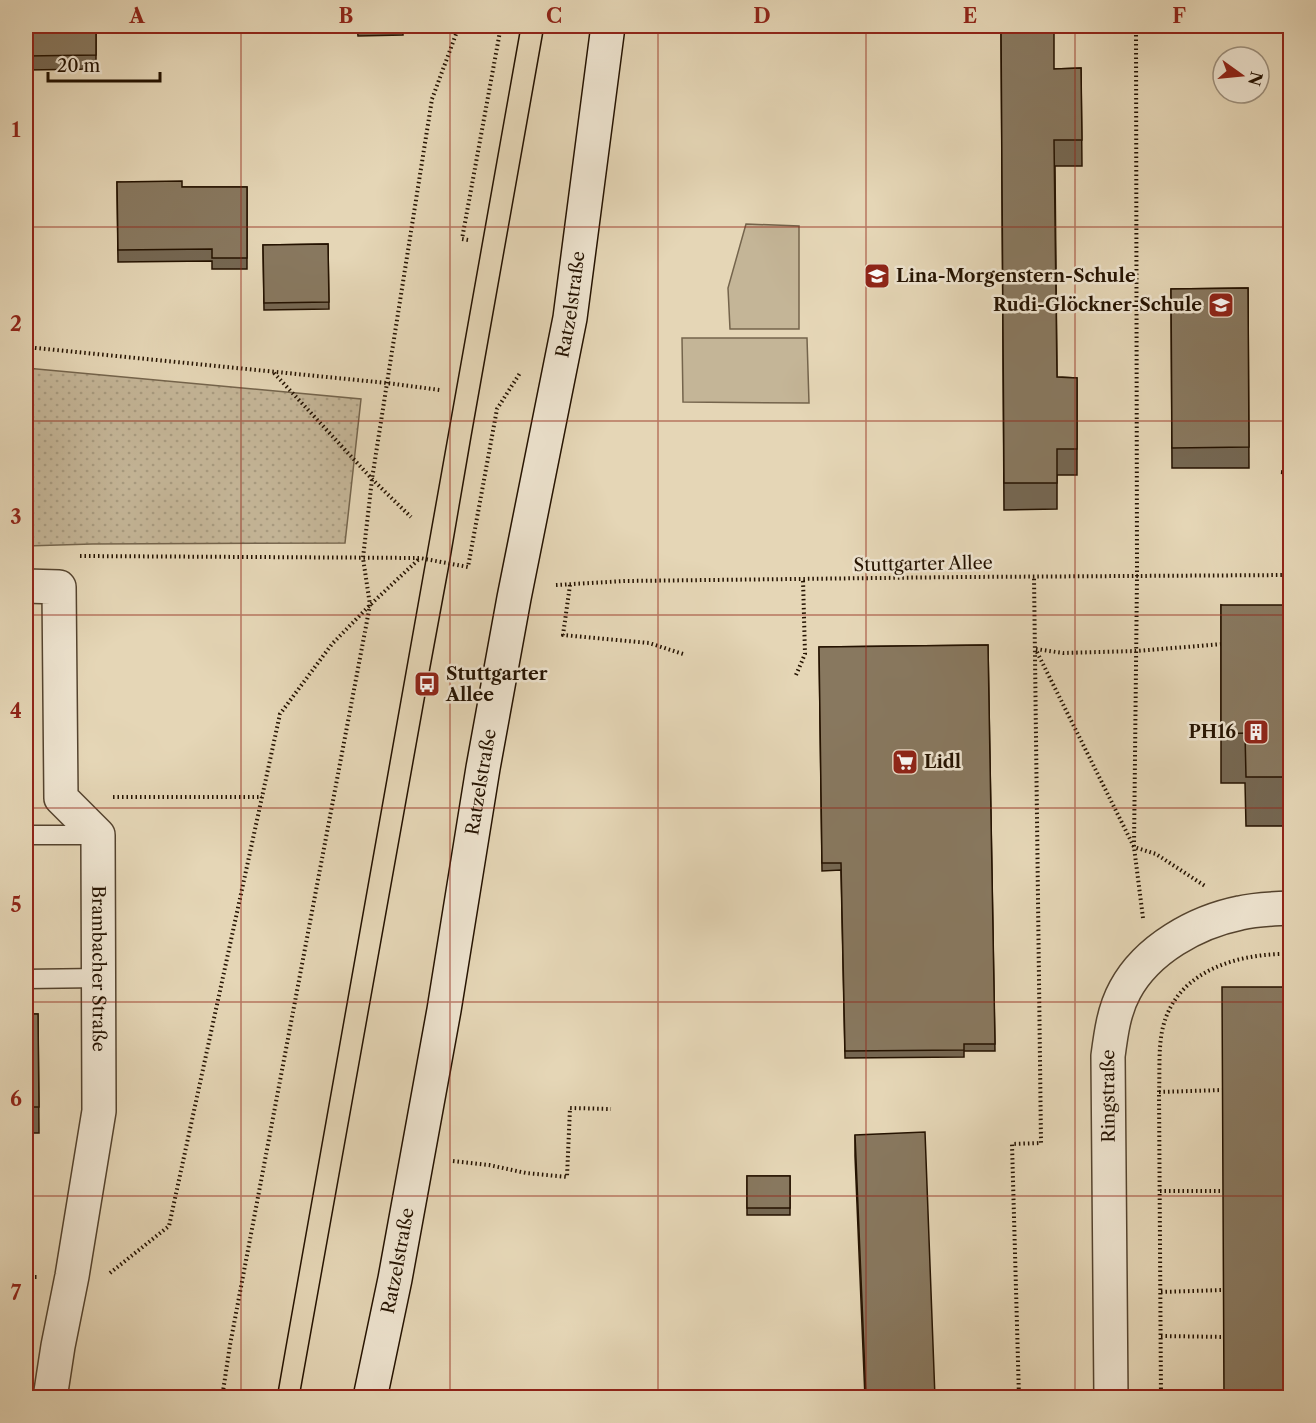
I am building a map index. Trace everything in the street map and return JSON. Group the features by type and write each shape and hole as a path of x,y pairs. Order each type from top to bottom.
{"street":[{"name":"Ratzelstraße","path":"370,1398 395,1279 450,978 509,620 570,318 608,26"},
{"path":"26,586 59,587 61,798 98,835"},
{"name":"Brambacher Straße","path":"50,1398 99,1111 98,835"},
{"name":"Ringstraße","path":"1111,1398 1108,1056 1111,1029 1119,1004 1125,989 1145,963 1174,940 1222,917 1243,912 1290,908"}],"lane":[{"path":"26,835 98,835"},
{"path":"26,979 99,978"}],"path":[{"path":"222,1398 232,1333 370,605 363,558 372,479 432,99 459,26"},
{"path":"468,240 462,239 501,26"},
{"path":"1136,26 1137,576 1134,847 1143,918"},
{"path":"26,347 440,390"},
{"path":"72,556 420,558 468,567 497,409 523,370"},
{"path":"274,372 411,518"},
{"path":"1281,472 1290,473"},
{"path":"26,1277 111,1273 170,1226 280,714 332,644 420,558"},
{"path":"1019,1398 1012,1144 1041,1143 1034,576"},
{"name":"Stuttgarter Allee","path":"556,585 625,581 1034,576 1290,576"},
{"path":"796,675 805,654 803,579"},
{"path":"570,585 563,635 649,643 683,654"},
{"path":"1036,649 1063,653 1136,651 1231,643"},
{"path":"1036,649 1134,847 1156,854 1205,886 1222,917"},
{"path":"61,798 262,796"},
{"path":"1161,1398 1159,1092 1163,1026 1172,1005 1184,989 1206,973 1227,962 1253,956 1290,954"},
{"path":"1159,1092 1222,1090"},
{"path":"417,1158 489,1165 526,1173 567,1177 570,1108 611,1109"},
{"path":"1160,1191 1223,1191"},
{"path":"1161,1292 1223,1290"},
{"path":"1161,1336 1236,1337"}],"shaded area":[{"path":"746,224 799,226 799,329 730,329 728,288"},
{"path":"682,338 807,338 809,403 683,402"},
{"path":"26,368 361,399 345,543 26,546"}],"building":[{"path":"26,26 96,26 96,55 26,56"},
{"path":"1001,26 1054,26 1054,69 1081,68 1082,140 1054,140 1057,377 1077,378 1077,449 1057,449 1057,483 1004,483"},
{"path":"182,181 182,187 247,187 247,258 212,258 212,249 118,250 117,182"},
{"path":"328,244 329,302 264,303 263,245"},
{"path":"1248,288 1249,447 1172,448 1171,289"},
{"name":"PH16","path":"1221,605 1283,605 1283,632 1290,632 1290,777 1246,777 1245,733 1221,734"},
{"name":"Lidl","path":"988,645 995,1044 964,1044 964,1050 845,1051 841,863 822,863 819,647"},
{"path":"1222,987 1290,987 1290,1398 1224,1398"},
{"path":"26,1014 38,1014 39,1107 26,1107"},
{"path":"925,1132 935,1398 866,1398 855,1135"},
{"path":"747,1176 790,1176 790,1208 747,1208"}],"tram line":[{"path":"277,1398 521,26"},
{"path":"299,1398 544,26"}],"place":[{"name":"Lina-Morgenstern-Schule","path":"877,276"},
{"name":"Rudi-Glöckner-Schule","path":"1221,305"},
{"name":"Stuttgarter Allee","path":"427,684"},
{"name":"PH16","path":"1256,732"},
{"name":"Lidl","path":"905,762"}]}
